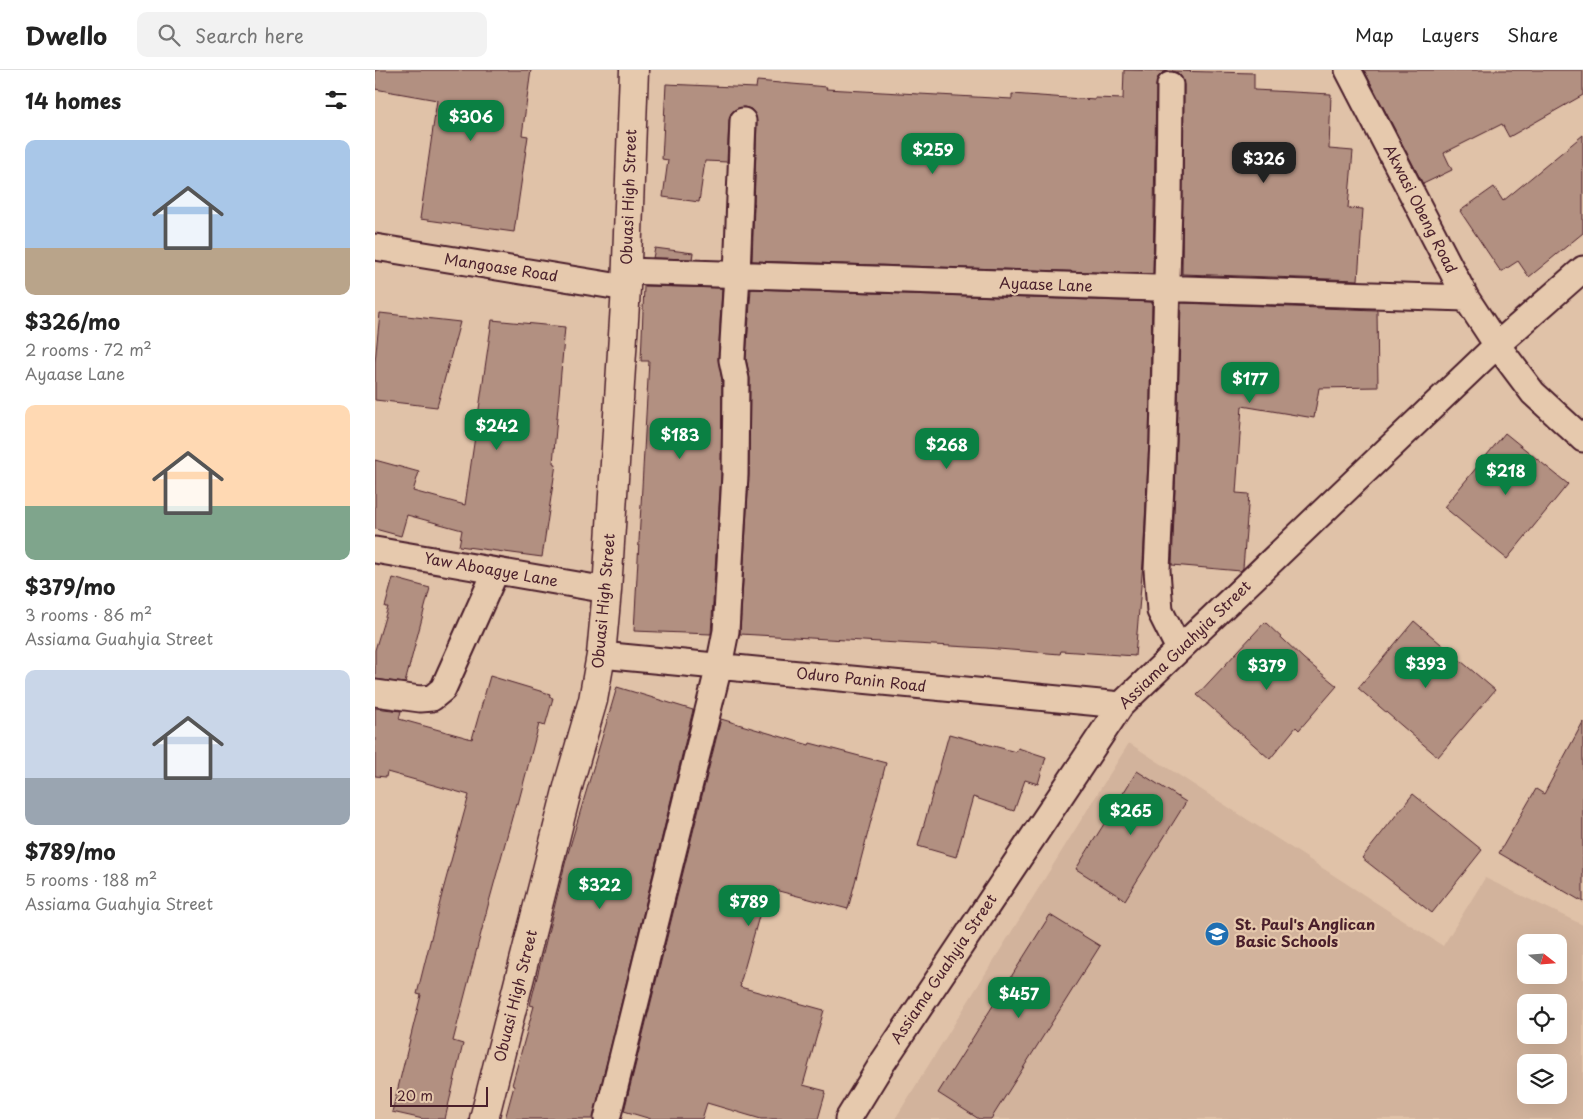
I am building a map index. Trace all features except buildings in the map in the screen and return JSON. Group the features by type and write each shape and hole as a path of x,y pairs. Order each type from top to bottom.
{"main road":[{"name":"Obuasi High Street","path":"484,1119 567,793 593,700 601,655 607,590 626,280 634,70"}],"street":[{"name":"Akwasi Obeng Road","path":"1348,70 1466,298 1497,345 1533,393 1583,439"},
{"path":"1169,85 1167,289 1157,570 1160,611 1179,649"},
{"path":"607,1119 726,631 735,475 736,379 732,360 743,121"},
{"name":"Mangoase Road","path":"375,247 626,280"},
{"name":"Assiama Guahyia Street","path":"849,1119 883,1062 1121,705 1497,345 1583,269"},
{"name":"Ayaase Lane","path":"626,280 737,274 1466,298"},
{"name":"Yaw Aboagye Lane","path":"375,550 607,590"},
{"path":"375,692 420,699 433,698 443,689 496,570"},
{"name":"Oduro Panin Road","path":"601,655 1121,705"}],"shaded area":[{"name":"St. Paul's Anglican Basic Schools","path":"1129,743 1443,946 1485,878 1583,925 1583,1119 895,1119"}],"place":[{"name":"St. Paul's Anglican Basic Schools","path":"1217,934"}]}
